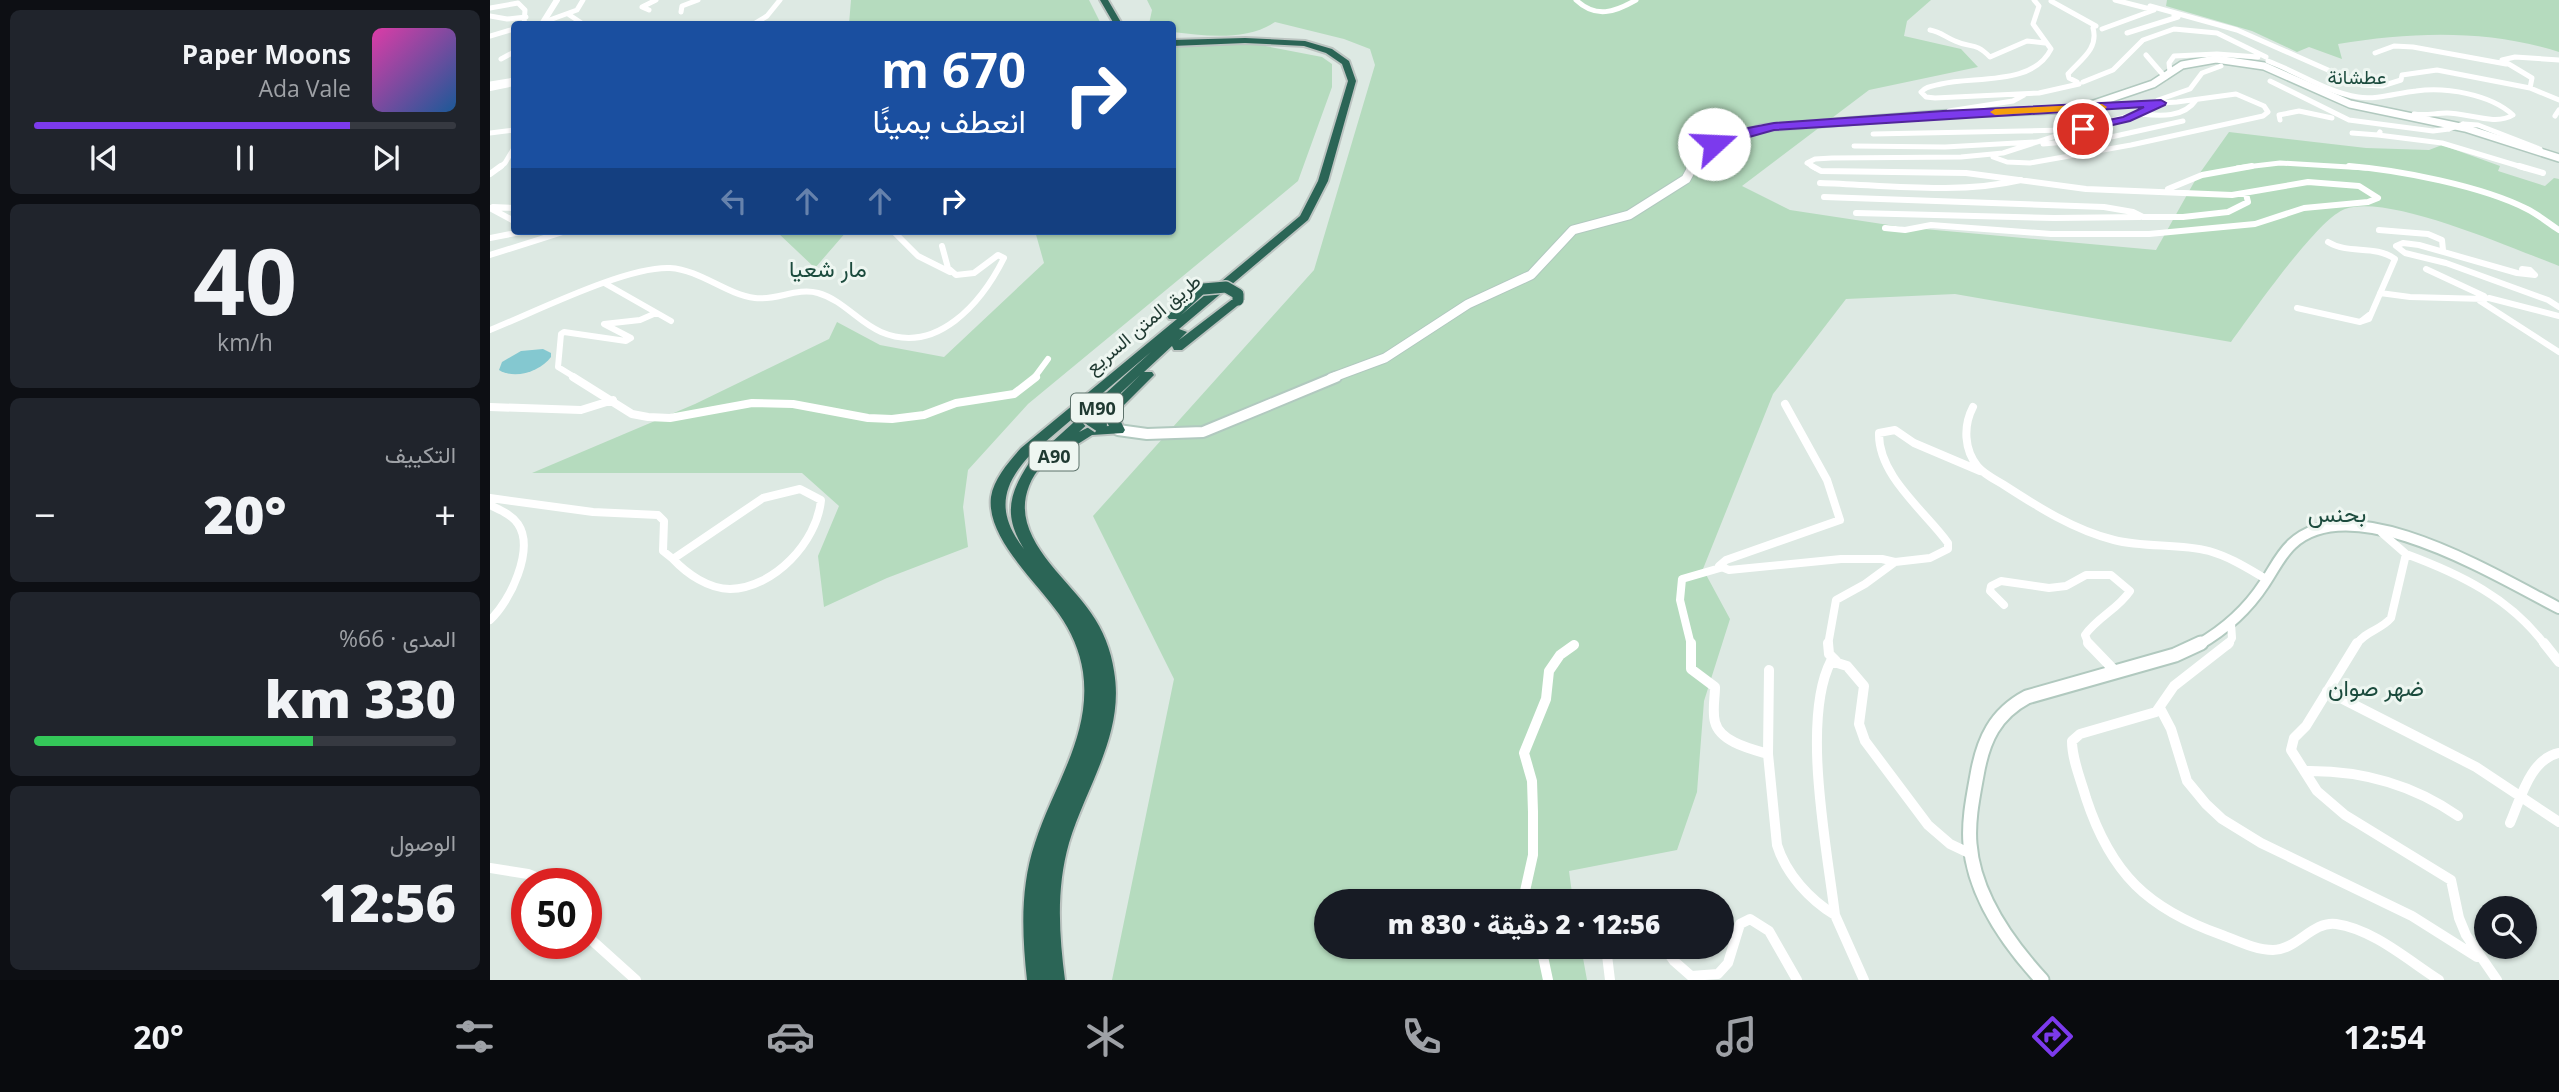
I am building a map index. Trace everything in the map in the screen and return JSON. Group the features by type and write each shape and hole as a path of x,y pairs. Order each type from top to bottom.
{"highway":[{"path":"1097,0 1108,21"},
{"path":"1104,0 1116,21"},
{"name":"طريق المتن السريع","path":"1016,518 1020,486 1036,463 1202,313 1298,234 1318,213 1336,173 1360,73 1354,61 1337,50 1301,40 1259,38 1176,42"},
{"name":"طريق المتن السريع","path":"1037,980 1031,912 1038,868 1049,829 1083,748 1092,713 1093,684 1090,663 1078,630 1007,537 998,505 1005,479 1026,451 1304,218 1323,181 1352,74 1342,59 1308,44 1275,40 1176,42"},
{"path":"1117,373 1132,354 1203,289 1218,286 1232,289 1238,294 1238,300 1185,341 1112,410 1108,428 1091,419 1090,408 1167,339 1175,326"},
{"path":"1185,341 1185,334 1202,317 1202,313"},
{"name":"A90","path":"1016,518 1032,481 1055,454 1078,436 1108,428"},
{"path":"1016,518 1033,550 1089,622 1099,645 1107,678 1107,709 1101,743 1067,823 1053,873 1049,930 1055,980"}],"main road":[{"path":"1108,428 1147,434 1203,432 1284,396 1385,358 1468,304 1531,275 1570,232 1629,215 1686,179 1699,155 1714,144 1767,127 1926,115 2079,108 2153,84 2182,65 2205,60 2254,64 2300,80 2350,104 2465,128 2559,157"},
{"path":"2042,980 2019,954 1998,923 1971,854 1978,767 1987,733 1994,720 2008,707 2027,697 2183,652 2231,623 2253,601 2292,543 2306,531 2333,524 2371,526 2411,538 2559,608"}],"street":[{"path":"490,8 524,0"},
{"path":"544,21 557,0"},
{"path":"549,21 577,10 583,0"},
{"path":"649,10 642,7 656,0"},
{"path":"681,12 681,6 698,0"},
{"path":"759,21 767,16 780,0"},
{"path":"1576,0 1590,12 1604,14 1615,12 1636,0"},
{"path":"2034,0 2039,6 2033,24 2051,48 2048,57 2030,70 2012,75 1955,81 1924,88 1921,92 1926,97 1935,98 2051,92 2100,79 2120,68 2145,43 2178,31 2218,36 2249,55"},
{"path":"2115,0 2241,31 2362,85 2382,86 2401,80 2402,75 2437,70 2530,88 2558,98"},
{"path":"2050,1 2097,28 2109,26 2152,8 2178,17 2127,33"},
{"path":"516,2 525,10 525,21"},
{"path":"568,14 578,21"},
{"path":"490,16 505,19 526,16"},
{"path":"2081,83 2068,78 2067,74 2084,60 2095,42 2097,28"},
{"path":"2120,68 2140,42 2157,33 2174,29 2217,33 2264,58 2347,95 2382,98 2420,90 2445,92 2480,99 2505,108 2513,115 2500,119 2450,114 2424,116 2350,104"},
{"path":"490,36 511,30"},
{"path":"1930,30 1942,32 1956,42 1979,46 1990,57 2027,41 2045,43"},
{"path":"2375,53 2394,46 2446,48 2502,60 2532,78 2530,88"},
{"path":"2413,47 2455,52 2508,64"},
{"path":"501,59 511,54"},
{"path":"2146,55 2168,75"},
{"path":"2168,75 2169,63 2174,56 2249,55 2264,58"},
{"path":"2502,60 2515,57 2559,60"},
{"path":"2143,104 2190,89 2191,84 2204,70 2221,66"},
{"path":"2270,81 2349,120"},
{"path":"490,86 511,82"},
{"path":"1926,115 2006,103 2020,99 2024,94"},
{"path":"2079,108 2196,100 2239,94 2264,106 2268,112 2263,116 2131,145 2029,163 2007,162 1993,157 2076,130 2109,124 2140,114 2161,103"},
{"path":"2140,114 2174,114 2193,106 2196,100"},
{"path":"2280,120 2279,115 2288,111 2314,113 2381,126 2433,131 2463,124 2482,126 2559,157"},
{"path":"1854,146 1945,147 2102,139 2183,121"},
{"path":"2378,135 2381,126"},
{"path":"490,133 511,130"},
{"path":"1873,134 2076,130"},
{"path":"2352,133 2442,143 2543,173"},
{"path":"490,174 505,163 511,153"},
{"path":"1885,228 1905,230 1931,225 2062,235 2150,234 2255,224 2304,208 2368,202 2378,198 2359,186 2308,182 2246,194 2086,189 1966,173 1826,171 1815,169 1807,163 1815,159 1843,157 1962,157 2000,154"},
{"path":"2165,191 2208,174 2259,165 2284,163 2384,170 2447,182 2519,205 2533,211 2559,230"},
{"path":"1820,183 1976,188 1996,187 2024,179"},
{"path":"1856,213 2054,218 2143,217 2223,213 2245,206 2248,202 2246,194"},
{"path":"1824,197 2104,207 2133,212 2143,217"},
{"path":"490,207 511,208"},
{"path":"490,207 511,220"},
{"path":"2378,230 2433,236 2442,240 2443,250"},
{"path":"490,238 511,234"},
{"path":"490,255 553,235"},
{"path":"490,330 630,273 668,268 694,273 754,298 813,292 832,298 884,333 915,337 943,331 959,321 986,288 1003,261 1003,256 998,255 969,275 950,272 936,268 921,258 897,235"},
{"path":"2297,307 2360,322 2370,315 2396,261 2393,256 2378,250 2338,248 2328,242"},
{"path":"2522,269 2530,270 2535,275 2517,273 2443,250 2403,243 2396,247 2526,292 2559,307"},
{"path":"942,246 950,272"},
{"path":"2426,269 2484,298 2559,352"},
{"path":"606,284 671,321"},
{"path":"2380,293 2484,298 2559,316"},
{"path":"656,313 640,320 604,324 631,338 626,341 568,331 561,334 559,369 632,414 670,418 752,403 793,404 868,418 903,418 933,413 956,403 1014,394 1038,375 1048,359"},
{"path":"2539,313 2559,323"},
{"path":"490,407 581,410 613,400"},
{"path":"1720,568 1720,564 1726,560 1840,520 1840,510 1785,404"},
{"path":"1973,407 1967,415 1968,449 1982,472"},
{"path":"1768,754 1730,738 1716,725 1715,687 1691,669 1692,651 1679,610 1678,595 1682,579 1720,568 1751,569 1878,558 1895,562 1941,555 1948,549 1948,543 1899,482 1885,459 1878,437 1880,433 1895,430 1914,443 1982,472 2026,500 2091,533 2135,545 2186,547 2220,554 2266,579"},
{"path":"490,498 593,512 658,515 664,522 663,551 678,567 722,588 737,589 754,584 775,570 804,543 821,516 821,500 800,489 763,498 673,559"},
{"path":"490,505 504,511 516,521 523,534 524,550 507,603 490,620"},
{"path":"2371,526 2396,542 2406,554 2460,576 2505,605 2527,623 2559,662"},
{"path":"2406,554 2389,622 2361,637 2291,747 2317,791 2344,815 2451,880 2457,899 2458,916 2471,945 2497,980"},
{"path":"1895,562 1865,584 1836,600 1828,640 1829,654 1854,671 1864,686 1859,724 1865,741 1880,765 1939,836 1971,854"},
{"path":"2004,606 1990,591 1991,586 2001,581 2049,588 2066,586 2087,575 2111,575 2130,592 2126,600 2089,628 2085,635 2089,645 2115,671"},
{"path":"2231,623 2232,638 2227,646 2206,659 2174,686 2160,708 2137,720 2080,734 2072,741 2089,810 2109,854 2131,884 2151,903 2178,918 2267,949 2287,948 2332,923 2347,927 2439,980"},
{"path":"1525,889 1533,855 1533,812 1532,782 1524,753 1546,699 1549,671 1560,655 1574,645"},
{"path":"1836,661 1827,664 1816,715 1835,915 1864,980"},
{"path":"1769,670 1768,754 1775,835 1782,858 1817,904 1835,915"},
{"path":"2327,691 2523,795 2559,822"},
{"path":"2160,708 2171,730 2183,774 2198,796 2213,810 2253,839 2417,919 2481,960"},
{"path":"2510,823 2537,764 2549,755 2559,753"},
{"path":"2305,771 2325,770 2362,775 2430,798 2458,816"},
{"path":"490,868 511,871"},
{"path":"1734,944 1740,924 1750,919 1769,931 1797,980"},
{"path":"602,949 636,980"},
{"path":"1544,959 1548,980"},
{"path":"1607,959 1610,980"},
{"path":"1673,959 1691,976 1718,974 1729,959"}],"green space":[{"path":"851,0 1089,0 1100,21 849,21"},
{"path":"1147,0 1931,0 1907,21 1904,36 1961,49 1978,67 1869,90 1742,186 1790,210 1902,227 2156,250 2197,177 2229,132 2366,148 2429,150 2442,145 2500,166 2498,171 2545,186 2554,178 2559,179 2559,266 2451,225 2390,209 2365,206 2345,209 2318,230 2285,269 2231,342 1955,294 1846,299 1773,394 1703,569 1730,619 1704,701 1697,792 1677,850 1569,871 1571,889 1314,889 1314,959 1583,959 1587,980 1112,980 1174,679 1093,516 1314,270 1375,65 1370,49 1344,39 1275,22 1239,35 1212,36 1176,32 1176,21 1150,21 1152,10"},
{"path":"2167,0 2559,0 2559,52 2504,39 2421,35 2338,44 2342,59 2309,47 2297,52 2252,31 2166,6"},
{"path":"1250,43 1322,57 1332,64 1332,87 1298,181 1028,404 968,470 963,507 968,547 887,578 824,607 818,556 839,506 802,473 532,473 695,404 829,339 837,322 880,345 944,357 1044,263 1036,235 1176,235 1176,47"},
{"path":"780,235 844,235 815,268"}],"water":[{"path":"543,349 551,353 551,357 534,370 512,374 499,370 502,362 521,351"}],"slow traffic":[{"path":"1995,112 2102,107"}],"district":[{"name":"عطشانة","path":"2357,77"},
{"name":"مار شعيا","path":"828,268"},
{"name":"بحنس","path":"2337,513"},
{"name":"ضهر صوان","path":"2376,687"}],"route":[{"path":"1714,144 1774,126 2161,103 2127,119 2083,129"}]}
